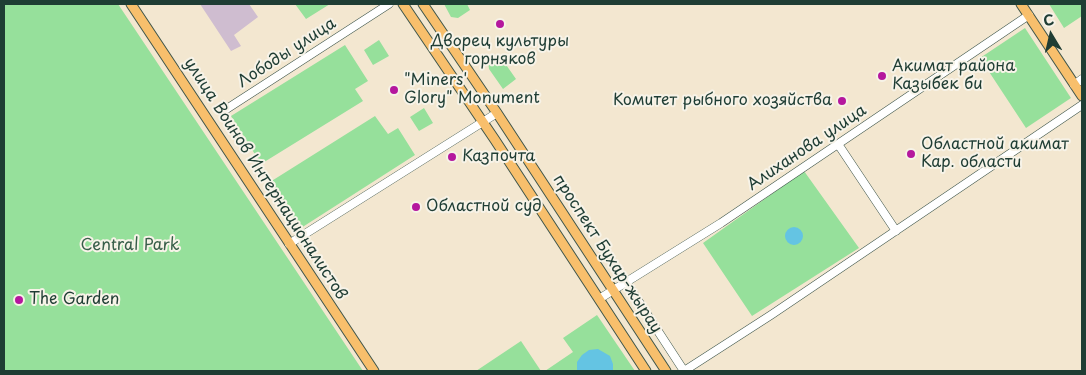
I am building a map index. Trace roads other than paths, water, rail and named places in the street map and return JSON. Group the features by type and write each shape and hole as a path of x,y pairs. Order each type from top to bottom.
{"main road":[{"name":"улица Воинов Интернационалистов","path":"131,4 374,371"},
{"name":"проспект Бухар-жырау","path":"403,4 646,371"},
{"name":"проспект Бухар-жырау","path":"423,4 497,113 666,371"},
{"path":"1021,4 1078,82 1082,96"}],"street":[{"name":"Лободы улица","path":"225,110 389,4"},
{"name":"Алиханова улица","path":"599,300 721,222 1029,15"},
{"path":"626,282 684,371 771,315 1082,105"},
{"path":"289,244 497,113"},
{"path":"838,144 896,231"}],"water":[{"path":"790,227 798,227 803,232 801,243 790,245 785,240 785,232"},
{"path":"598,349 610,356 613,371 577,371 577,362 582,355 589,350"}],"place":[{"name":"Дворец культуры горняков","path":"500,24"},
{"name":"Акимат района Казыбек би","path":"882,76"},
{"name":"\"Miners' Glory\" Monument","path":"394,90"},
{"name":"Комитет рыбного хозяйства","path":"842,101"},
{"name":"Областной акимат Кар. области","path":"911,154"},
{"name":"Казпочта","path":"452,157"},
{"name":"Областной суд","path":"416,207"},
{"name":"The Garden","path":"19,300"}],"park label":[{"name":"Central Park","path":"130,246"}]}
